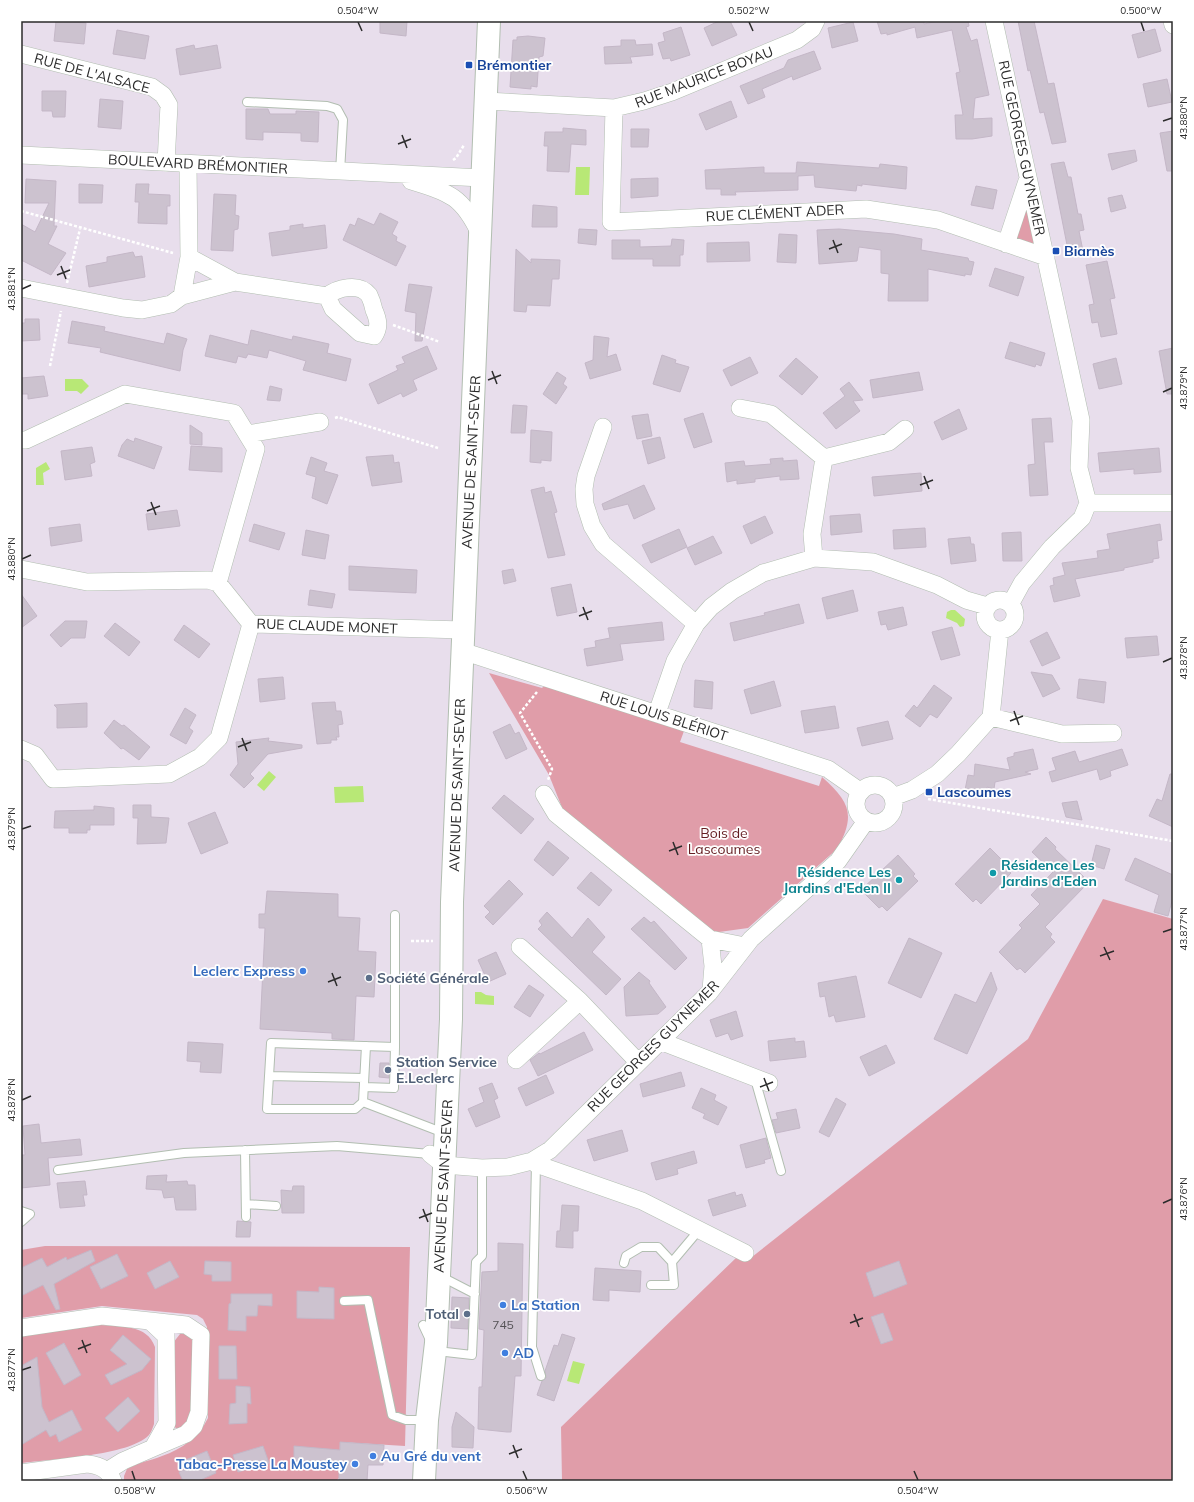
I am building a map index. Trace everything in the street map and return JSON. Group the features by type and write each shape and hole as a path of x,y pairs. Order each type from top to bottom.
{"main road":[{"name":"AVENUE DE SAINT-SEVER","path":"427,1420 423,1325 438,1132 451,1019 452,902 489,21"},
{"name":"AVENUE DE SAINT-SEVER","path":"424,1481 427,1420 435,1351 439,1276 437,1159"}],"street":[{"name":"RUE MAURICE BOYAU","path":"486,101 614,108 644,101 672,92 797,40 812,29 816,21"},
{"name":"RUE GEORGES GUYNEMER","path":"994,21 1081,420 1079,468 1088,503"},
{"path":"1172,21 1173,25"},
{"name":"RUE DE L'ALSACE","path":"21,54 152,87 163,95 169,105 166,163"},
{"name":"RUE CLÉMENT ADER","path":"614,108 611,222 866,209 938,220 1046,257"},
{"name":"BOULEVARD BRÉMONTIER","path":"21,155 482,178"},
{"path":"182,296 189,257 188,164"},
{"name":"BOULEVARD BRÉMONTIER","path":"374,173 410,181 440,190 454,197 466,207 480,236"},
{"path":"1006,244 1028,178"},
{"path":"189,257 235,282 326,296 335,289 356,287 368,294 378,320 378,330 374,336 360,333 332,309 326,296"},
{"path":"21,288 123,308 142,310 171,304 182,296 235,282"},
{"path":"21,440 26,440 125,394 234,413 256,449 218,582 198,579 87,582 21,569"},
{"path":"740,408 771,414 824,458"},
{"path":"247,434 320,422"},
{"path":"603,428 586,476 584,489 586,504 592,526 603,544 696,624"},
{"path":"824,458 889,442 905,429"},
{"path":"814,558 812,534 824,458"},
{"path":"1011,603 1022,583 1052,547 1082,518 1088,503 1173,503"},
{"path":"657,713 675,661 696,624 711,607 732,591 763,573 814,558 873,562 937,585 966,600 987,606"},
{"name":"RUE CLAUDE MONET","path":"218,582 251,624 463,641"},
{"path":"1001,599 1011,603 1014,608 1015,618 1010,627 1000,630 994,629 986,622 985,617 987,606 991,602 1001,599"},
{"path":"21,749 35,755 53,779 169,774 194,761 219,738 251,624"},
{"path":"893,797 912,790 937,774 958,754 991,717 1000,630"},
{"name":"RUE LOUIS BLÉRIOT","path":"463,641 657,713 828,769 861,792"},
{"path":"991,717 1062,734 1113,733"},
{"path":"872,785 885,787 893,797 894,810 891,816 880,823 866,821 861,817 856,804 861,792 872,785"},
{"path":"544,794 556,814 710,939 745,946"},
{"name":"RUE GEORGES GUYNEMER","path":"534,1163 550,1150 711,990 745,946 776,916 838,861 854,842 866,821"},
{"path":"710,939 713,966 711,990"},
{"path":"520,947 580,1001 638,1062"},
{"path":"516,1060 580,1001"},
{"path":"660,1040 762,1081"},
{"path":"437,1159 482,1168 508,1167 534,1163 642,1201 745,1253"},
{"path":"21,1328 102,1316 186,1325 201,1335 200,1412 194,1426 186,1434 123,1461 110,1476 97,1465 87,1464 21,1473"},
{"path":"150,1321 166,1336 167,1423 153,1448"}],"lane":[{"path":"247,102 327,106 337,109 343,120 340,172"},
{"path":"364,1088 394,1088 395,914"},
{"path":"366,1046 363,1102 355,1109 268,1109 271,1043 366,1046 395,1047"},
{"path":"269,1076 364,1078"},
{"path":"762,1081 781,1171"},
{"path":"363,1102 438,1132"},
{"path":"58,1170 184,1153 337,1146 437,1159"},
{"path":"245,1150 246,1217"},
{"path":"534,1163 532,1347 541,1376"},
{"path":"423,1325 435,1351 472,1355 476,1262 482,1256 482,1168"},
{"path":"246,1204 276,1206"},
{"path":"21,1211 30,1214 21,1222"},
{"path":"672,1262 698,1230"},
{"path":"624,1263 626,1256 641,1247 658,1247 672,1262 674,1285 651,1285"},
{"path":"439,1276 474,1294"},
{"path":"344,1301 368,1300 392,1415 406,1420 427,1420"}],"path":[{"path":"21,211 189,257"},
{"path":"378,320 440,342"},
{"path":"320,422 338,417 438,448"},
{"path":"537,691 520,713 552,769 544,794"},
{"path":"912,790 927,799 1173,841"},
{"path":"411,941 433,941"}],"green space":[{"path":"1026,198 1036,246 1015,239"},
{"name":"Bois de Lascoumes","path":"489,673 542,688 544,686 684,731 680,742 819,786 822,777 839,794 847,810 847,827 843,837 837,849 748,928 719,932 711,931 565,815 549,775"},
{"path":"1103,899 1173,919 1173,1481 562,1481 561,1427 737,1257 752,1257 1028,1039"},
{"path":"45,1246 410,1247 405,1446 340,1442 339,1478 336,1481 124,1481 124,1476 127,1469 158,1458 189,1442 200,1431 208,1418 207,1327 203,1319 197,1315 102,1306 21,1318 21,1250"},
{"path":"101,1325 140,1330 146,1334 155,1347 154,1424 149,1435 139,1442 125,1448 108,1452 21,1463 21,1336"},
{"path":"180,1334 185,1334 195,1342 190,1421 179,1429 174,1427 173,1343"}],"shaded area":[{"path":"576,167 590,167 589,195 575,195"},
{"path":"65,379 82,379 89,386 81,394 77,391 65,391"},
{"path":"46,462 50,469 43,473 44,485 36,485 36,468"},
{"path":"955,610 965,619 964,626 960,627 957,623 946,618 947,612"},
{"path":"269,771 276,777 264,791 257,785"},
{"path":"363,786 364,802 335,803 334,787"},
{"path":"475,992 481,992 486,995 494,996 494,1005 475,1004"},
{"path":"573,1361 585,1364 579,1384 567,1381"}],"building":[{"path":"56,21 86,23 84,44 54,41"},
{"path":"380,21 407,21 406,36 380,33"},
{"path":"719,21 730,21 737,35 712,46 704,28"},
{"path":"877,21 924,21 924,24 938,21 968,21 969,26 966,27 971,41 977,39 989,95 975,98 973,119 992,118 992,136 972,139 956,139 955,115 963,115 956,73 960,72 952,30 917,38 915,27 887,35 887,33 881,34"},
{"path":"1018,21 1034,21 1048,84 1054,83 1066,142 1052,144 1044,112 1040,113 1030,70 1028,71"},
{"path":"853,22 858,41 832,48 828,28"},
{"path":"681,27 690,55 671,61 670,58 663,59 658,43 665,41 663,33"},
{"path":"1155,29 1161,51 1138,58 1132,35"},
{"path":"117,30 149,36 145,59 113,54"},
{"path":"528,36 545,38 543,56 539,57 537,87 531,86 531,89 510,87 513,40 517,40 517,37"},
{"path":"621,40 635,40 636,45 652,44 653,55 630,57 632,63 605,64 604,47 621,46"},
{"path":"194,45 195,49 217,45 221,68 180,75 176,49"},
{"path":"814,51 821,69 793,80 792,76 762,89 765,97 748,104 740,86 784,68 788,60"},
{"path":"1167,79 1172,102 1148,107 1143,84"},
{"path":"42,91 66,91 65,117 53,117 52,111 42,111"},
{"path":"100,99 123,101 121,129 98,127"},
{"path":"731,101 737,117 706,130 699,114"},
{"path":"246,109 268,109 270,114 296,114 296,111 319,112 318,142 301,141 301,133 263,132 263,140 246,139"},
{"path":"563,128 586,130 586,145 571,144 569,172 547,171 548,146 544,146 545,132 563,132"},
{"path":"631,129 649,129 648,147 631,147"},
{"path":"1173,131 1173,171 1167,171 1160,133"},
{"path":"1135,150 1137,161 1112,170 1108,154"},
{"path":"797,162 879,168 880,164 907,167 906,189 862,184 862,186 857,185 856,191 815,187 814,175 798,176 798,190 735,192 736,195 721,195 721,189 706,189 705,170 764,167 764,173 796,173"},
{"path":"1064,162 1068,177 1071,177 1078,214 1081,214 1084,230 1079,231 1083,251 1069,255 1051,164"},
{"path":"658,178 658,196 631,198 631,179"},
{"path":"26,179 56,181 54,226 57,226 48,244 66,253 51,275 21,260 21,224 35,232 49,203 25,203"},
{"path":"79,184 103,185 102,203 79,203"},
{"path":"136,184 149,184 148,194 170,195 170,206 167,206 167,224 138,223 139,202 135,202"},
{"path":"976,186 997,190 993,209 971,205"},
{"path":"214,194 236,195 235,215 239,216 238,229 234,230 233,251 211,250"},
{"path":"1122,195 1126,208 1111,212 1108,198"},
{"path":"533,205 557,207 557,227 532,227"},
{"path":"380,213 398,222 392,234 397,237 396,241 406,246 396,266 343,240 350,224 355,226 358,218 374,225"},
{"path":"303,224 303,228 325,225 327,248 272,256 269,233 290,230 290,226"},
{"path":"579,229 597,230 596,245 578,243"},
{"path":"839,229 894,234 922,239 921,250 968,258 969,261 974,262 971,275 965,274 965,276 928,269 928,301 888,301 889,274 881,273 881,250 859,247 857,261 819,264 817,230"},
{"path":"779,234 797,235 796,263 777,262"},
{"path":"672,239 684,240 683,255 680,255 680,266 653,266 653,259 612,259 612,240 640,240 640,247 671,246"},
{"path":"749,242 750,261 707,262 707,243"},
{"path":"516,249 531,263 531,259 560,260 559,279 552,279 550,306 527,305 526,312 514,311"},
{"path":"133,252 135,257 142,256 145,277 89,287 86,266 107,262 107,257"},
{"path":"1107,261 1115,298 1110,299 1117,334 1101,337 1098,322 1092,323 1089,305 1094,304 1086,265"},
{"path":"995,268 1024,277 1018,296 989,286"},
{"path":"409,284 432,287 422,341 415,341 416,313 405,311"},
{"path":"25,319 39,319 40,340 21,341 21,323 25,323"},
{"path":"72,321 105,327 104,331 164,344 167,333 187,339 183,350 180,371 100,352 101,348 68,343"},
{"path":"251,330 292,340 293,336 329,344 327,353 351,359 346,381 303,370 306,361 269,350 267,358 248,354 246,358 238,356 236,363 205,356 210,335 248,345"},
{"path":"594,336 609,338 607,357 616,354 621,370 590,379 585,363 593,360"},
{"path":"1010,342 1045,353 1041,366 1036,364 1035,367 1005,358"},
{"path":"427,346 437,369 413,380 417,390 403,397 401,393 378,404 369,384 398,370 396,366 405,363 402,357"},
{"path":"1173,348 1173,394 1167,394 1159,351"},
{"path":"662,355 676,360 675,363 689,367 680,392 653,384"},
{"path":"750,357 758,373 731,386 723,370"},
{"path":"796,358 818,377 802,395 779,376"},
{"path":"1116,358 1122,384 1099,389 1093,364"},
{"path":"557,372 566,378 563,384 567,387 556,404 543,394"},
{"path":"919,372 923,390 873,398 870,380"},
{"path":"44,376 48,396 28,399 28,394 21,394 21,378"},
{"path":"849,382 863,400 853,401 860,411 836,429 823,413 845,396 840,389"},
{"path":"270,386 282,389 280,401 267,400"},
{"path":"513,405 527,406 525,433 511,433"},
{"path":"959,409 967,429 942,440 934,422"},
{"path":"703,413 712,442 694,448 684,419"},
{"path":"648,414 652,436 637,439 632,416"},
{"path":"1051,418 1053,442 1044,442 1048,495 1030,496 1028,465 1035,464 1032,419"},
{"path":"190,425 202,433 202,445 190,444"},
{"path":"531,430 552,432 551,461 541,460 541,463 530,462"},
{"path":"660,437 665,458 648,464 642,441"},
{"path":"135,438 162,447 154,469 118,456 122,445 127,439 134,442"},
{"path":"191,446 222,448 222,472 189,470"},
{"path":"92,447 95,462 90,464 92,476 65,480 61,451"},
{"path":"1159,448 1161,472 1134,474 1134,469 1100,472 1098,453"},
{"path":"393,455 394,463 399,462 402,482 372,486 366,457"},
{"path":"311,457 327,463 324,471 338,475 327,504 312,498 316,477 306,474"},
{"path":"783,458 783,461 797,460 799,479 780,480 780,476 755,479 755,482 737,484 737,480 727,482 725,463 744,461 745,466 771,464 770,459"},
{"path":"921,473 922,491 874,496 872,477"},
{"path":"644,485 655,509 634,519 628,504 604,510 602,504"},
{"path":"544,487 545,493 551,491 557,512 554,513 565,555 548,558 531,490"},
{"path":"177,510 180,526 148,530 146,514"},
{"path":"860,514 862,532 831,535 830,516"},
{"path":"765,516 773,533 751,544 743,526"},
{"path":"80,524 82,541 51,546 49,528"},
{"path":"254,524 285,533 279,550 249,541"},
{"path":"1160,524 1162,540 1157,541 1159,558 1153,559 1153,562 1124,568 1124,570 1075,579 1080,596 1054,602 1050,586 1054,585 1053,578 1065,575 1062,563 1098,558 1097,551 1110,549 1107,534"},
{"path":"925,528 926,547 894,549 893,530"},
{"path":"679,529 687,547 651,563 642,545"},
{"path":"306,530 329,535 325,559 302,555"},
{"path":"1021,532 1022,561 1003,561 1002,533"},
{"path":"713,536 722,553 695,565 687,548"},
{"path":"970,537 971,544 974,544 976,561 951,564 948,539"},
{"path":"349,566 417,570 416,593 349,590"},
{"path":"513,569 516,581 504,584 502,571"},
{"path":"571,584 577,612 557,616 551,588"},
{"path":"310,590 335,594 332,608 308,605"},
{"path":"853,590 858,611 827,619 822,598"},
{"path":"21,594 37,616 21,628"},
{"path":"799,604 804,623 734,641 730,623 765,615 764,613"},
{"path":"903,607 907,625 888,630 886,624 881,625 878,612"},
{"path":"65,621 87,621 85,638 71,638 61,647 50,635"},
{"path":"662,622 664,640 620,644 623,660 587,666 584,649 596,647 595,641 610,638 608,628"},
{"path":"115,623 140,642 129,656 104,636"},
{"path":"184,625 210,644 199,658 174,640"},
{"path":"952,627 960,655 941,660 932,632"},
{"path":"1047,632 1060,658 1042,666 1030,641"},
{"path":"1157,636 1159,655 1127,658 1125,638"},
{"path":"1031,672 1052,675 1060,689 1043,697"},
{"path":"283,677 285,699 260,702 258,679"},
{"path":"1079,679 1106,682 1104,703 1077,698"},
{"path":"695,680 713,682 712,709 694,707"},
{"path":"774,681 781,706 751,714 744,690"},
{"path":"934,685 952,698 937,718 930,714 920,727 905,716 914,705 917,708"},
{"path":"335,702 336,711 341,711 343,724 338,725 339,737 336,737 337,740 331,740 331,743 317,744 312,703"},
{"path":"87,703 87,727 57,728 57,708 54,705"},
{"path":"835,706 839,728 805,733 801,711"},
{"path":"185,708 196,715 189,728 193,731 186,744 170,735"},
{"path":"114,720 122,726 124,725 150,747 139,760 123,748 121,749 104,733"},
{"path":"888,721 893,739 862,746 857,728"},
{"path":"510,724 515,734 519,732 527,749 506,759 493,732"},
{"path":"269,738 268,741 302,745 302,748 268,754 250,774 254,778 244,788 230,775 238,764 236,742"},
{"path":"1033,749 1038,769 1025,772 1031,774 995,782 994,789 987,787 985,798 964,795 968,775 974,776 975,764 1010,770 1007,758 1014,756 1014,753"},
{"path":"1122,749 1128,765 1110,771 1111,776 1100,780 1097,769 1052,782 1049,772 1056,770 1052,758 1075,751 1079,762"},
{"path":"1170,774 1173,774 1173,827 1149,816 1157,799 1162,801"},
{"path":"504,795 534,819 521,834 492,808"},
{"path":"1077,801 1082,820 1066,817 1062,803"},
{"path":"133,805 151,805 151,817 169,818 166,843 137,844 138,818 133,818"},
{"path":"94,806 114,808 114,825 90,825 90,830 87,830 87,833 69,833 69,828 54,828 55,811 94,810"},
{"path":"215,812 228,843 201,854 188,823"},
{"path":"1046,837 1056,847 1055,849 1084,877 1081,880 1086,885 1045,927 1052,934 1050,937 1055,942 1025,973 1020,968 1017,970 999,952 1022,928 1019,925 1040,904 1031,895 1053,872 1032,852"},
{"path":"548,841 569,858 553,876 534,860"},
{"path":"1096,845 1110,849 1104,869 1091,865"},
{"name":"Résidence Les Jardins d'Eden","path":"990,848 1008,866 1006,868 1011,873 981,904 976,899 973,902 955,884"},
{"name":"Résidence Les Jardins d'Eden II","path":"898,855 915,874 913,876 918,881 887,911 882,906 879,908 861,890"},
{"path":"1135,858 1173,875 1173,897 1168,916 1154,912 1159,895 1125,880"},
{"path":"591,872 612,890 599,906 577,888"},
{"path":"509,880 523,894 493,925 485,917 490,912 484,906"},
{"path":"267,891 338,894 338,917 360,918 358,951 376,952 374,997 356,996 354,1040 332,1039 332,1033 260,1029 265,928 259,928 259,914 265,914"},
{"path":"547,912 572,938 588,918 605,937 592,952 621,979 606,995 538,929 542,925 539,921"},
{"path":"644,917 651,923 654,921 687,958 675,970 631,929"},
{"path":"909,938 942,953 921,998 888,983"},
{"path":"496,952 506,974 488,982 478,960"},
{"path":"639,972 650,981 649,983 666,1007 658,1014 626,1016 624,987"},
{"path":"991,972 997,989 967,1054 934,1039 955,994 976,1003"},
{"path":"856,976 865,1017 836,1022 834,1015 829,1017 825,996 820,997 818,983"},
{"path":"529,985 544,995 530,1017 514,1007"},
{"path":"736,1011 743,1036 731,1040 728,1033 716,1037 710,1020"},
{"path":"584,1032 593,1050 538,1076 530,1060 539,1053 540,1054"},
{"path":"795,1038 795,1042 804,1041 806,1057 770,1061 768,1041"},
{"path":"188,1042 223,1044 221,1073 200,1072 201,1062 187,1061"},
{"path":"886,1045 895,1063 869,1076 860,1057"},
{"path":"380,1063 389,1063 389,1078 379,1077"},
{"path":"681,1072 685,1086 643,1097 640,1084"},
{"path":"546,1075 554,1093 526,1106 518,1088"},
{"path":"492,1083 498,1098 494,1100 500,1117 476,1127 468,1109 484,1102 479,1088"},
{"path":"701,1088 716,1095 714,1100 727,1107 718,1125 703,1118 705,1114 692,1108"},
{"path":"836,1098 846,1104 829,1137 819,1132"},
{"path":"796,1109 800,1128 776,1133 772,1120 778,1119 776,1113"},
{"path":"39,1124 41,1143 80,1139 82,1155 48,1158 50,1185 21,1188 21,1155 25,1155 23,1126"},
{"path":"622,1130 628,1151 594,1161 587,1140"},
{"path":"766,1138 771,1158 764,1160 765,1163 746,1168 740,1145"},
{"path":"694,1151 697,1163 677,1169 678,1174 656,1180 651,1163"},
{"path":"167,1175 166,1182 187,1181 188,1185 195,1185 196,1210 176,1210 174,1197 164,1198 162,1190 146,1189 147,1176"},
{"path":"85,1181 87,1195 83,1195 85,1206 60,1208 57,1183"},
{"path":"293,1186 304,1186 304,1213 282,1213 281,1190 292,1191"},
{"path":"735,1192 736,1196 742,1194 746,1206 713,1216 708,1200"},
{"path":"562,1205 579,1206 578,1231 573,1231 573,1248 556,1247 557,1231 560,1231"},
{"path":"237,1221 251,1222 250,1237 236,1237"},
{"path":"498,1243 523,1244 521,1376 515,1376 511,1432 478,1429 479,1387 482,1387 484,1330 479,1329 482,1272 498,1271"},
{"path":"91,1250 95,1261 54,1284 60,1309 56,1310 43,1285 21,1296 21,1268 42,1258 47,1267 66,1257 67,1260"},
{"path":"117,1254 128,1276 101,1289 90,1267"},
{"path":"170,1261 179,1277 155,1289 147,1273"},
{"path":"205,1261 231,1262 231,1281 212,1281 212,1275 204,1274"},
{"path":"899,1261 907,1284 874,1297 866,1273"},
{"path":"595,1268 641,1271 640,1292 609,1290 609,1301 593,1300"},
{"path":"319,1287 334,1288 334,1319 297,1318 297,1291 319,1292"},
{"path":"231,1294 272,1294 272,1306 258,1305 257,1316 246,1316 246,1331 228,1330"},
{"path":"452,1297 469,1298 468,1329 451,1328"},
{"path":"883,1313 893,1340 881,1344 871,1317"},
{"path":"562,1334 575,1338 554,1401 537,1395 542,1381 546,1378 545,1371 554,1345 558,1346"},
{"path":"123,1335 151,1359 142,1370 111,1385 105,1375 127,1364 110,1350"},
{"path":"64,1343 81,1375 64,1385 46,1353"},
{"path":"219,1346 236,1346 237,1379 219,1379"},
{"path":"37,1357 42,1407 49,1422 72,1410 82,1430 59,1442 56,1434 50,1437 46,1430 21,1445 21,1366"},
{"path":"236,1386 250,1387 251,1404 247,1403 247,1423 229,1424 230,1404 236,1403"},
{"path":"128,1397 140,1411 118,1432 105,1418"},
{"path":"456,1412 474,1427 473,1448 452,1447 452,1427"},
{"path":"340,1442 384,1445 383,1465 368,1465 367,1481 339,1481 339,1467 294,1462 294,1446 340,1450"},
{"path":"263,1446 269,1463 238,1472 233,1455"},
{"path":"207,1451 216,1473 198,1481 183,1481 179,1472 186,1469 183,1461"}],"place":[{"name":"Brémontier","path":"469,65"},
{"name":"Biarnès","path":"1056,251"},
{"name":"Lascoumes","path":"929,792"},
{"name":"Résidence Les Jardins d'Eden","path":"993,873"},
{"name":"Résidence Les Jardins d'Eden II","path":"899,880"},
{"name":"Leclerc Express","path":"303,971"},
{"name":"Société Générale","path":"369,978"},
{"name":"Station Service E.Leclerc","path":"388,1070"},
{"name":"La Station","path":"503,1305"},
{"name":"Total","path":"467,1314"},
{"name":"AD","path":"505,1353"},
{"name":"Au Gré du vent","path":"373,1456"},
{"name":"Tabac-Presse La Moustey","path":"355,1464"}]}
